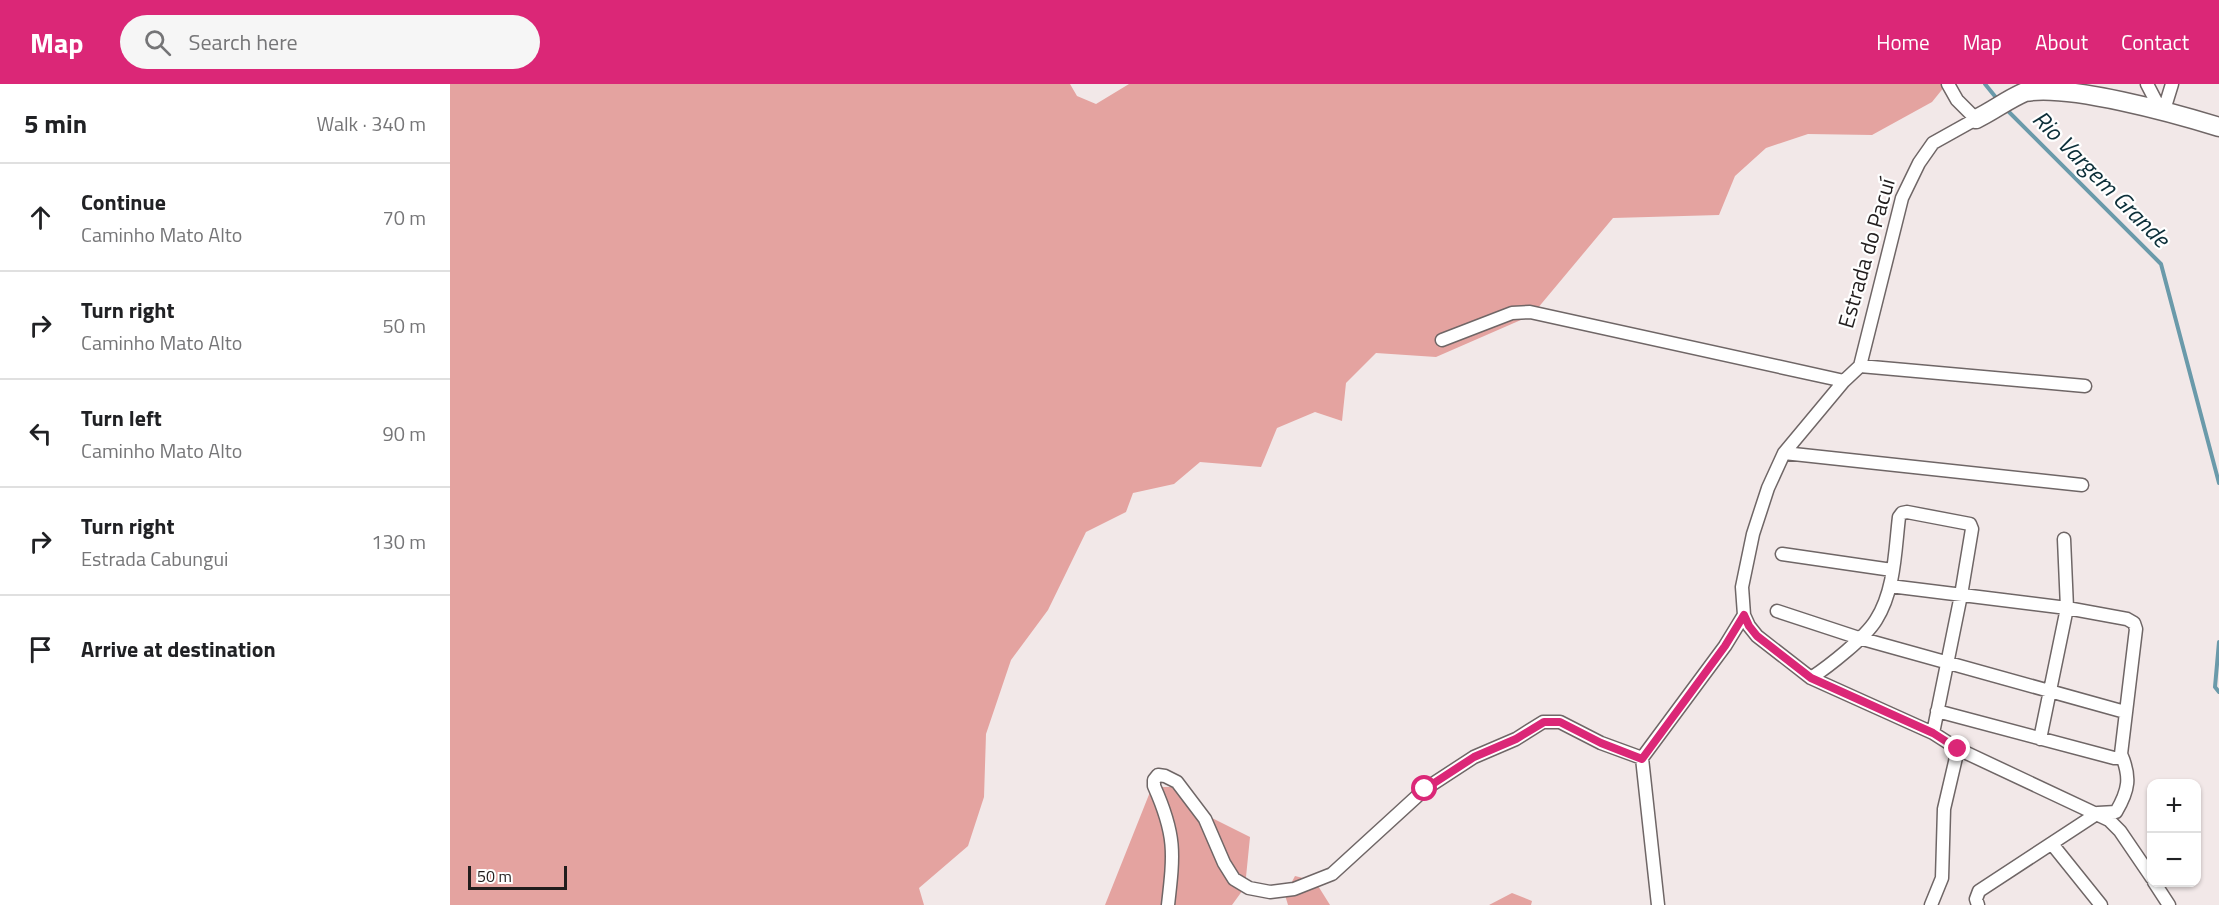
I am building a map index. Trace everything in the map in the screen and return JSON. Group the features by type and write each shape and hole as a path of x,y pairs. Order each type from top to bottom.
{"street":[{"path":"1948,84 1957,100 1978,118"},
{"path":"2147,84 2162,110"},
{"path":"2162,110 2172,84"},
{"name":"Estrada do Pacuí","path":"1860,366 1902,198 1918,163 1933,143 2026,92 2059,88 2108,94 2219,127"},
{"path":"1442,340 1512,313 1530,312 1844,381"},
{"path":"2085,386 1860,366 1844,381 1784,453 1768,489 1753,534 1742,587 1744,615 1757,636 1811,678 1933,733 1958,749 2109,820 2120,831 2147,872"},
{"path":"1784,453 2082,485"},
{"path":"1811,678 1831,665 1876,621 1890,586 1899,517 1902,513 1966,522 1972,529 1933,733"},
{"path":"2040,739 2067,608 2064,539"},
{"path":"1782,554 1892,570"},
{"path":"1890,586 2067,608 2127,619 2134,622 2136,629 2121,754 2128,771 2127,791 2116,812 2098,813 1979,891 1976,899 1978,905"},
{"path":"1777,611 1859,638 2125,712"},
{"path":"1658,905 1642,759 1725,646 1744,615"},
{"path":"1937,711 2114,758 2119,758 2121,754"},
{"path":"1168,905 1174,855 1171,831 1154,786 1154,780 1158,775 1166,776 1177,782 1205,819 1224,863 1234,879 1249,888 1270,892 1294,889 1332,874 1425,789 1474,757 1516,739 1544,722 1560,722 1601,743 1642,759"},
{"path":"1931,905 1942,878 1944,808 1958,749"},
{"path":"2052,844 2101,905"},
{"path":"2157,887 2169,905"}],"shaded area":[{"path":"450,84 1070,84 1077,96 1096,104 1129,84 1945,84 1945,86 1932,102 1872,135 1808,134 1766,148 1735,176 1719,215 1613,218 1532,315 1436,357 1376,353 1346,383 1342,421 1315,412 1277,428 1261,467 1200,462 1174,484 1133,493 1126,512 1086,532 1048,610 1011,660 986,734 984,797 968,846 919,888 924,905 450,905"},
{"path":"1152,787 1180,787 1210,817 1250,837 1245,887 1232,905 1105,905"},
{"path":"1295,876 1315,881 1330,905 1288,905 1285,895"},
{"path":"1512,893 1532,901 1531,905 1489,905"}],"waterway":[{"path":"1985,84 1998,100"},
{"name":"Rio Vargem Grande","path":"2005,108 2161,264 2219,483"},
{"name":"Rio Vargem Grande","path":"2219,642 2215,687 2219,692"}],"route":[{"path":"1425,789 1474,757 1516,739 1544,722 1560,722 1601,743 1642,759 1725,646 1744,615 1757,636 1811,678 1933,733 1958,749"}]}
